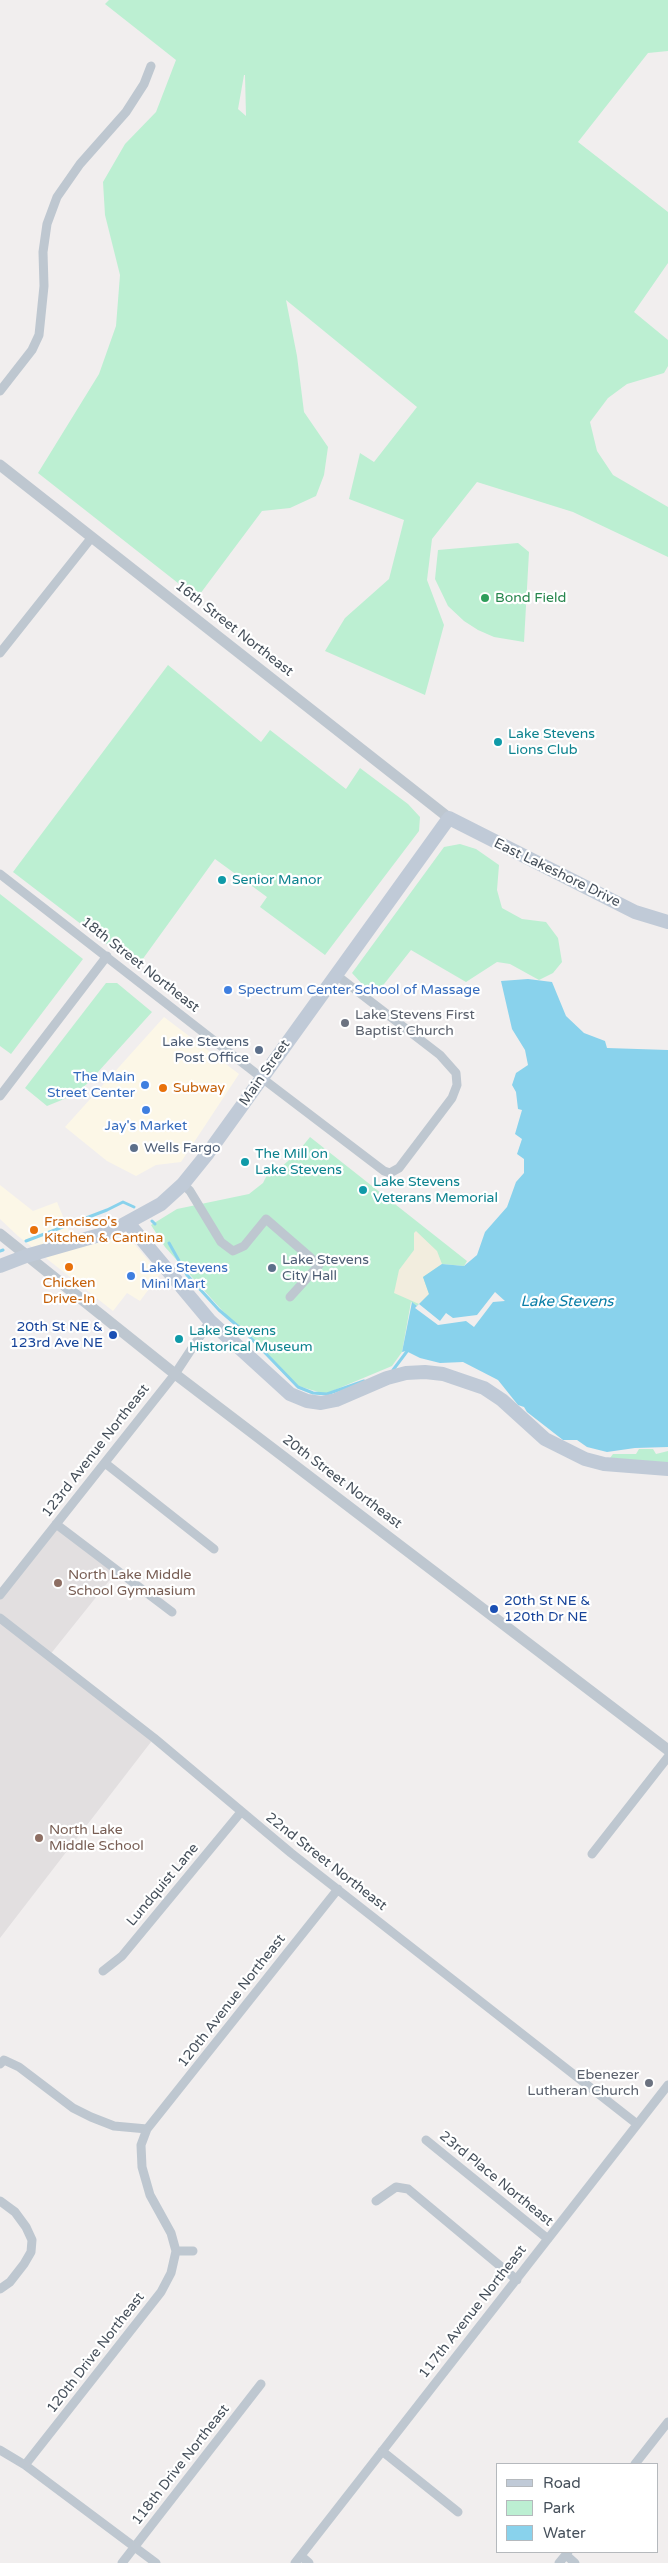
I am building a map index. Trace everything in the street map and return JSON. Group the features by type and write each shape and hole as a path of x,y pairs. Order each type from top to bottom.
{"main road":[{"name":"East Lakeshore Drive","path":"449,818 635,912 668,922"},
{"name":"Main Street","path":"0,1266 23,1254 110,1232 129,1224 161,1204 183,1184 262,1078 449,818"},
{"path":"129,1224 210,1321 290,1394 307,1401 321,1403 336,1400 387,1378 406,1373 425,1372 443,1374 484,1388 502,1400 545,1439 585,1459 604,1464 668,1469"}],"street":[{"path":"0,391 32,350 38,335 44,286 43,252 46,224 57,197 80,164 126,112 144,84 151,66"},
{"name":"16th Street Northeast","path":"0,464 449,818"},
{"path":"0,654 92,537"},
{"name":"18th Street Northeast","path":"0,874 262,1078 382,1169 390,1173 399,1168 452,1098 457,1085 456,1073 440,1055 335,974"},
{"path":"0,1096 107,956"},
{"path":"183,1184 190,1191 221,1242 233,1251 244,1246 266,1219 318,1264 290,1297"},
{"name":"20th Street Northeast","path":"4,1238 175,1374 668,1750"},
{"name":"123rd Avenue Northeast","path":"0,1595 175,1374 210,1321"},
{"path":"105,1463 214,1549"},
{"path":"56,1524 172,1612"},
{"name":"22nd Street Northeast","path":"0,1618 154,1738 241,1812 637,2124"},
{"path":"592,1854 668,1757"},
{"name":"Lundquist Lane","path":"103,1971 122,1956 241,1812"},
{"name":"120th Avenue Northeast","path":"146,2129 338,1889"},
{"path":"2,2062 19,2067 73,2108 85,2114 114,2126 146,2129 141,2145 142,2167 150,2194 171,2233 176,2251 193,2250"},
{"name":"117th Avenue Northeast","path":"309,2563 298,2560 668,2085"},
{"name":"23rd Place Northeast","path":"426,2140 548,2239"},
{"path":"376,2201 396,2187 408,2189 517,2280"},
{"path":"0,2201 15,2212 26,2226 32,2240 31,2252 24,2264 10,2282 0,2289"},
{"name":"120th Drive Northeast","path":"25,2465 161,2292 171,2273 176,2251"},
{"name":"118th Drive Northeast","path":"122,2563 261,2384"},
{"path":"636,2463 668,2422"},
{"path":"0,2450 25,2465 156,2563"},
{"path":"382,2451 458,2512"},
{"path":"560,2563 567,2554 576,2563"}],"shaded area":[{"path":"164,1017 239,1074 181,1162 156,1165 136,1176 107,1161 65,1127"},
{"path":"0,1185 33,1211 57,1202 76,1248 121,1237 130,1239 160,1274 140,1301 127,1293 113,1311 18,1236 0,1219"},
{"name":"North Lake Middle School","path":"56,1524 117,1571 49,1656 154,1738 0,1938 0,1595"}],"green space":[{"path":"109,0 668,0 668,51 648,53 578,142 668,212 668,263 634,312 668,340 668,366 664,373 627,384 608,398 590,422 597,451 613,475 668,507 668,557 573,512 477,482 432,539 427,580 444,625 425,695 325,651 345,618 389,579 404,520 349,499 360,453 374,462 417,407 286,300 297,356 304,412 328,447 324,475 316,496 290,508 262,511 197,598 38,473 99,374 116,326 120,275 105,215 103,182 125,144 156,112 176,60 105,4","holes":["245,75 246,116 238,109"]},
{"name":"Bond Field","path":"518,543 529,552 524,642 494,637 464,621 448,606 435,579 438,550"},
{"path":"168,665 261,742 270,730 346,789 360,768 408,804 420,817 419,831 325,955 260,907 267,897 215,859 137,967 13,872"},
{"path":"460,844 476,849 499,865 497,890 502,908 522,919 546,922 558,938 562,962 553,973 539,980 510,964 497,962 466,982 411,950 377,993 363,985 352,973 444,847"},
{"path":"0,894 83,959 11,1054 0,1046"},
{"path":"106,983 117,983 152,1012 89,1082 74,1095 47,1106 25,1088"},
{"path":"310,1137 467,1261 464,1266 442,1264 429,1294 417,1306 411,1302 402,1352 392,1366 325,1394 295,1385 228,1317 165,1247 151,1225 177,1209 249,1194 263,1183 267,1175 270,1177 297,1153"},
{"path":"639,1449 653,1449 656,1454 668,1451 668,1465 607,1462 613,1454 636,1454"}],"sand":[{"path":"416,1231 437,1251 442,1264 423,1277 429,1294 419,1304 394,1293 399,1270 414,1250 414,1233"}],"water":[{"name":"Lake Stevens","path":"528,979 552,982 566,1016 584,1033 605,1041 607,1048 668,1050 668,1447 635,1448 607,1452 587,1447 577,1440 563,1440 527,1412 524,1407 518,1405 498,1380 463,1362 440,1363 420,1358 406,1351 402,1352 412,1302 417,1306 429,1294 423,1277 442,1264 464,1266 477,1255 485,1232 507,1207 516,1182 524,1173 524,1159 517,1154 522,1139 515,1134 522,1110 518,1109 516,1092 512,1085 516,1073 528,1065 525,1050 512,1029 501,981"}],"pier":[{"path":"495,1292 505,1301 493,1302 474,1327 466,1321 438,1325 415,1308 419,1304 440,1321 446,1313 453,1318 477,1315"}],"waterway":[{"path":"26,1241 123,1202 134,1207"},
{"path":"152,1221 155,1224"},
{"path":"169,1243 187,1275 219,1310 247,1334 298,1387 313,1393 327,1394 364,1381"},
{"path":"393,1370 408,1350"}],"place":[{"name":"Bond Field","path":"485,598"},
{"name":"Lake Stevens Lions Club","path":"498,742"},
{"name":"Senior Manor","path":"222,880"},
{"name":"Spectrum Center School of Massage","path":"228,990"},
{"name":"Lake Stevens First Baptist Church","path":"345,1023"},
{"name":"Lake Stevens Post Office","path":"259,1050"},
{"name":"The Main Street Center","path":"145,1085"},
{"name":"Subway","path":"163,1088"},
{"name":"Jay's Market","path":"146,1110"},
{"name":"Wells Fargo","path":"134,1148"},
{"name":"The Mill on Lake Stevens","path":"245,1162"},
{"name":"Lake Stevens Veterans Memorial","path":"363,1190"},
{"name":"Francisco's Kitchen & Cantina","path":"34,1230"},
{"name":"Chicken Drive-In","path":"69,1267"},
{"name":"Lake Stevens City Hall","path":"272,1268"},
{"name":"Lake Stevens Mini Mart","path":"131,1276"},
{"name":"20th St NE & 123rd Ave NE","path":"113,1335"},
{"name":"Lake Stevens Historical Museum","path":"179,1339"},
{"name":"North Lake Middle School Gymnasium","path":"58,1583"},
{"name":"20th St NE & 120th Dr NE","path":"494,1609"},
{"name":"North Lake Middle School","path":"39,1838"},
{"name":"Ebenezer Lutheran Church","path":"649,2083"}]}
